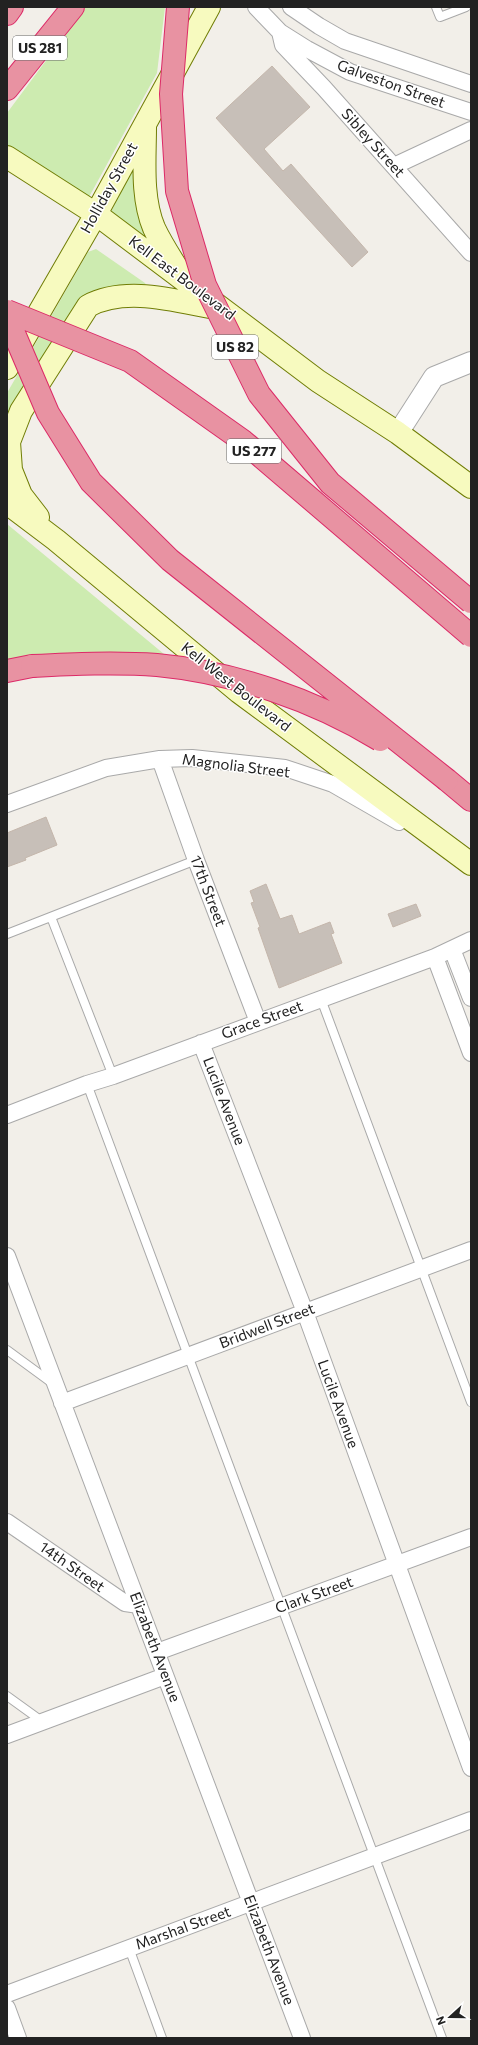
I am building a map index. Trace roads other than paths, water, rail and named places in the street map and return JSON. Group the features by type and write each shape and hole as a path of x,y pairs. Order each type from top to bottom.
{"highway":[{"path":"7,12 11,7"},
{"name":"US 281","path":"7,89 73,7"},
{"name":"US 82","path":"178,7 171,94 177,191 205,285 211,298 259,394 330,483 471,602"},
{"path":"7,94 21,71"},
{"name":"US 277","path":"7,311 130,361 243,441 471,636"},
{"path":"7,317 48,413 91,482 170,560 471,800"},
{"path":"7,671 32,666 93,663 157,665 220,676 292,695 377,738 447,780"}],"main road":[{"name":"Holliday Street","path":"7,368 96,214 209,7"},
{"path":"146,123 145,171 148,204 154,227 165,249 186,282"},
{"name":"Kell East Boulevard","path":"7,157 96,214 318,381 398,433 471,487"},
{"path":"56,540 21,495 11,470 9,442 22,411 88,306 98,300 128,296 159,299 224,310"},
{"path":"7,352 30,328"},
{"name":"Kell West Boulevard","path":"7,503 56,540 239,692 471,864"}],"street":[{"name":"Galveston Street","path":"256,7 280,32 307,49 350,72 471,112"},
{"name":"Galveston Street","path":"291,7 345,41 471,84"},
{"path":"311,7 319,26"},
{"name":"Sibley Street","path":"280,32 283,45 324,88 471,253"},
{"path":"394,166 471,130"},
{"path":"398,433 434,377 471,362"},
{"name":"Magnolia Street","path":"7,804 106,768 160,759 192,758 285,768 332,784 394,818 471,869"},
{"name":"17th Street","path":"160,759 196,860 258,1022"},
{"name":"Grace Street","path":"7,1116 87,1084 113,1076 435,957 471,940"},
{"path":"452,949 471,998"},
{"path":"435,957 471,1053"},
{"name":"Lucile Avenue","path":"201,1043 305,1312 471,1768"},
{"name":"Bridwell Street","path":"62,1403 471,1250"},
{"name":"Elizabeth Avenue","path":"7,1256 302,2038"},
{"name":"14th Street","path":"7,1522 125,1604 139,1604"},
{"name":"Clark Street","path":"157,1652 471,1537"},
{"path":"7,1735 165,1676"},
{"name":"Marshal Street","path":"7,1994 471,1820"},
{"path":"7,2008 18,2038"}],"lane":[{"path":"436,7 440,17 466,7"},
{"path":"7,934 196,860"},
{"path":"51,917 113,1076"},
{"path":"321,999 471,1402"},
{"path":"87,1084 442,2038"},
{"path":"7,1350 56,1385"},
{"path":"7,1696 43,1722"},
{"path":"129,1948 162,2038"}]}
